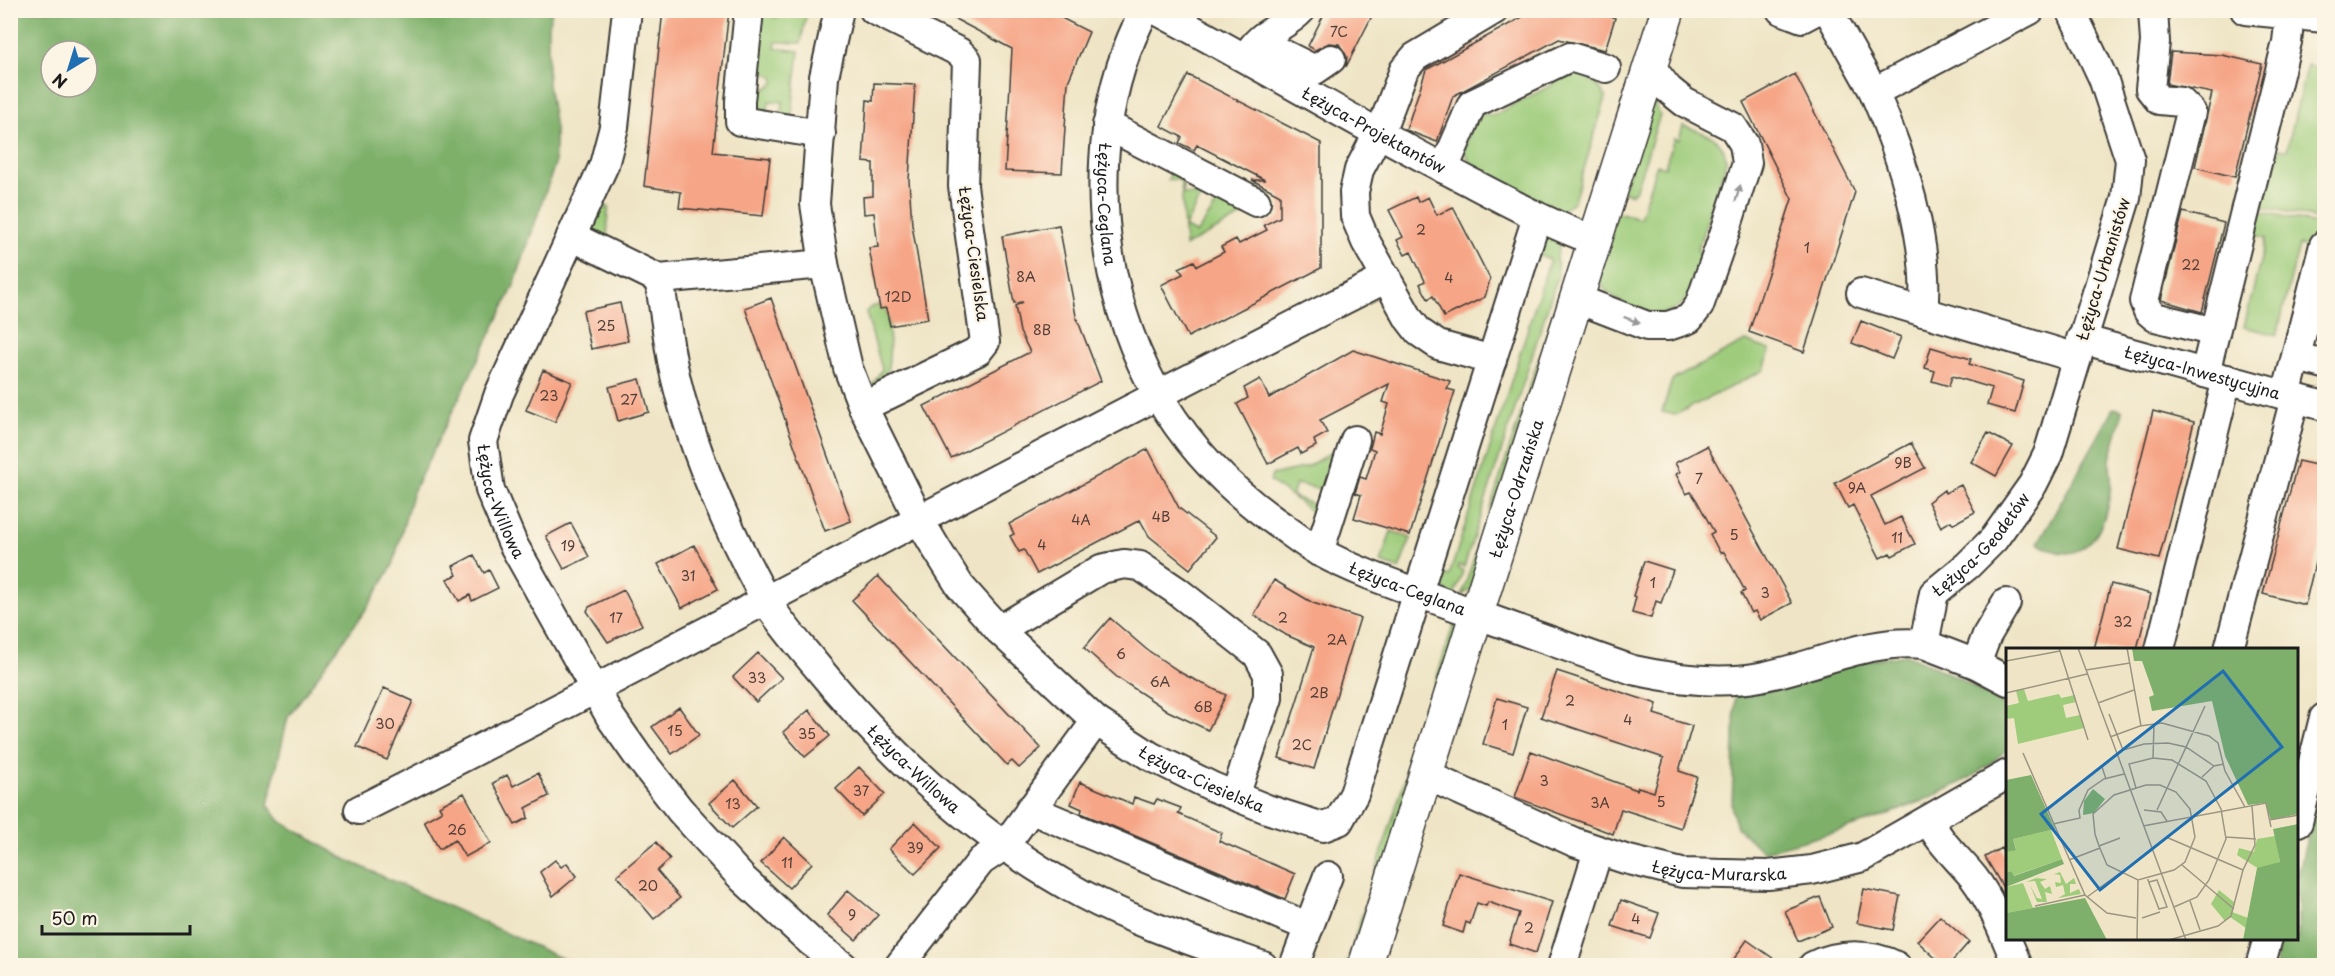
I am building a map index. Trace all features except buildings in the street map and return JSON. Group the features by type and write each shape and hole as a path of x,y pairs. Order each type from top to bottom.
{"main road":[{"name":"Łężyca-Odrzańska","path":"1365,966 1668,10"}],"street":[{"name":"Łężyca-Willowa","path":"627,10 614,127 604,165 509,368 483,441 490,490 513,544 596,691 637,755 742,879 810,941 843,966"},
{"path":"749,10 740,101 741,121 821,134"},
{"name":"Łężyca-Ciesielska","path":"839,10 824,77 815,204 824,264 848,368 863,407 920,521 960,586 999,630 1095,721 1150,756 1235,796 1323,826 1339,822 1354,794 1538,218"},
{"name":"Łężyca-Ciesielska","path":"863,407 978,351 985,342 963,186 967,60 959,52 874,10"},
{"name":"Łężyca-Ceglana","path":"1145,10 1134,30 1114,86 1107,125 1103,189 1104,226 1111,266 1131,342 1156,396 1183,433 1225,481 1253,506 1319,552 1476,615"},
{"name":"Łężyca-Projektantów","path":"1156,10 1255,47 1378,135 1538,218 1596,241"},
{"path":"1255,47 1289,22 1300,10"},
{"path":"1781,10 1803,18 1817,10"},
{"path":"1828,10 1874,92 1897,151 1924,261 1926,291 1923,312"},
{"path":"1874,92 2030,10"},
{"path":"2153,10 2155,42 2150,89 2159,100 2181,102 2191,112 2144,301 2148,311 2155,317 2215,332"},
{"path":"2244,10 2325,18"},
{"name":"Łężyca-Urbanistów","path":"2072,11 2103,78 2130,160 2126,198 2079,348"},
{"path":"1486,13 1415,57 1404,70 1378,135 1359,170 1354,192 1355,216 1366,242 1409,319 1428,339 1447,348 1492,360"},
{"path":"2160,648 2216,376 2215,332 2286,42 2290,15"},
{"path":"1255,47 1275,50 1316,70 1331,59"},
{"path":"1444,169 1472,104 1570,57 1606,68"},
{"path":"1577,299 1647,326 1668,326 1689,319 1699,306 1747,163 1744,144 1733,127 1684,102 1668,89 1650,66"},
{"path":"1107,125 1256,202"},
{"path":"571,236 659,279 824,264"},
{"path":"2229,648 2325,245"},
{"path":"360,810 596,691 765,599 1387,278"},
{"name":"Łężyca-Willowa","path":"659,279 672,362 683,403 712,487 765,599 827,679 884,744 954,807 1031,865 1144,924 1263,966"},
{"path":"1861,293 1923,312 2079,348"},
{"name":"Łężyca-Inwestycyjna","path":"2079,348 2216,376 2325,406"},
{"name":"Łężyca-Geodetów","path":"1924,644 1934,593 1968,565 1994,539 2033,484 2048,454 2079,348"},
{"path":"2297,357 2325,364"},
{"path":"1319,552 1355,440"},
{"path":"999,630 1091,575 1124,564 1140,566 1177,591 1257,654 1268,674 1270,684 1268,698 1235,796"},
{"path":"1976,664 1987,635 2006,603"},
{"path":"1476,615 1633,670 1666,677 1712,680 1759,677 1875,645 1901,641 1924,644 1976,664 2006,680"},
{"path":"2299,816 2325,718"},
{"path":"899,966 981,861 1005,845 1095,721"},
{"name":"Łężyca-Murarska","path":"1426,775 1598,851 1682,873 1768,875 1812,870 1863,857 2006,775"},
{"path":"1030,810 1309,927"},
{"path":"1929,820 1936,837 1975,879 2006,939"},
{"path":"1562,966 1598,851"},
{"path":"1294,966 1328,876"},
{"path":"2006,940 2018,966"},
{"path":"2260,966 2268,940"},
{"path":"1813,966 1853,956 1871,957 1896,966"}],"green space":[{"path":"10,11 552,11 548,26 548,84 555,128 555,164 513,288 412,494 393,565 367,608 288,717 268,805 280,821 347,860 576,965 11,965"},
{"path":"759,11 766,11 775,18 784,11 807,11 801,43 776,42 775,48 799,51 791,121 781,121 783,102 769,101 767,118 752,112","holes":["765,72 774,78 774,83 767,88 762,88 757,81 760,74"]},
{"path":"2307,65 2324,69 2324,145 2321,159 2324,160 2324,206 2321,220 2258,205 2273,148 2287,150"},
{"path":"1562,70 1588,78 1606,97 1574,201 1561,211 1473,167 1464,152 1475,113 1494,115 1552,85"},
{"path":"1658,97 1655,105 1660,115 1635,192 1630,194 1622,191 1652,101"},
{"path":"1683,126 1705,133 1718,141 1725,154 1726,162 1697,251 1703,253 1691,290 1685,301 1675,309 1664,313 1651,313 1626,305 1605,289 1599,280 1616,212 1640,218 1657,164 1665,167 1674,138 1679,140"},
{"path":"1171,171 1183,180 1183,194 1194,195 1194,191 1200,191 1200,197 1185,227 1196,234 1222,197 1250,212 1185,246 1181,180 1168,180"},
{"path":"609,207 606,242 594,232 593,225 598,210"},
{"path":"2257,210 2320,225 2314,248 2299,245 2277,335 2244,327 2266,238 2251,234"},
{"path":"1552,236 1561,239 1557,256 1558,275 1464,567 1459,565 1458,568 1463,571 1454,596 1433,583 1436,572 1449,576 1550,259 1536,254 1545,237"},
{"path":"1572,244 1576,247 1470,590 1462,595 1568,268"},
{"path":"879,305 880,309 886,308 889,327 889,362 887,373 878,389 872,386 882,369 866,312 871,307"},
{"path":"1745,341 1770,350 1764,370 1675,415 1662,412 1672,380"},
{"path":"2114,408 2122,410 2110,460 2109,499 2099,529 2081,549 2069,553 2055,551 2038,543"},
{"path":"1340,447 1328,487 1319,489 1296,484 1292,496 1314,505 1322,519 1270,481 1272,475 1307,467"},
{"path":"1391,531 1411,538 1399,569 1381,563"},
{"path":"1454,623 1459,632 1355,965 1346,966"},
{"path":"1906,654 1959,678 2006,707 2006,751 1976,774 1896,812 1763,852 1737,827 1732,811 1735,696 1844,664"},
{"path":"2324,769 2324,965 2275,966 2281,940 2299,940 2299,871"}]}
